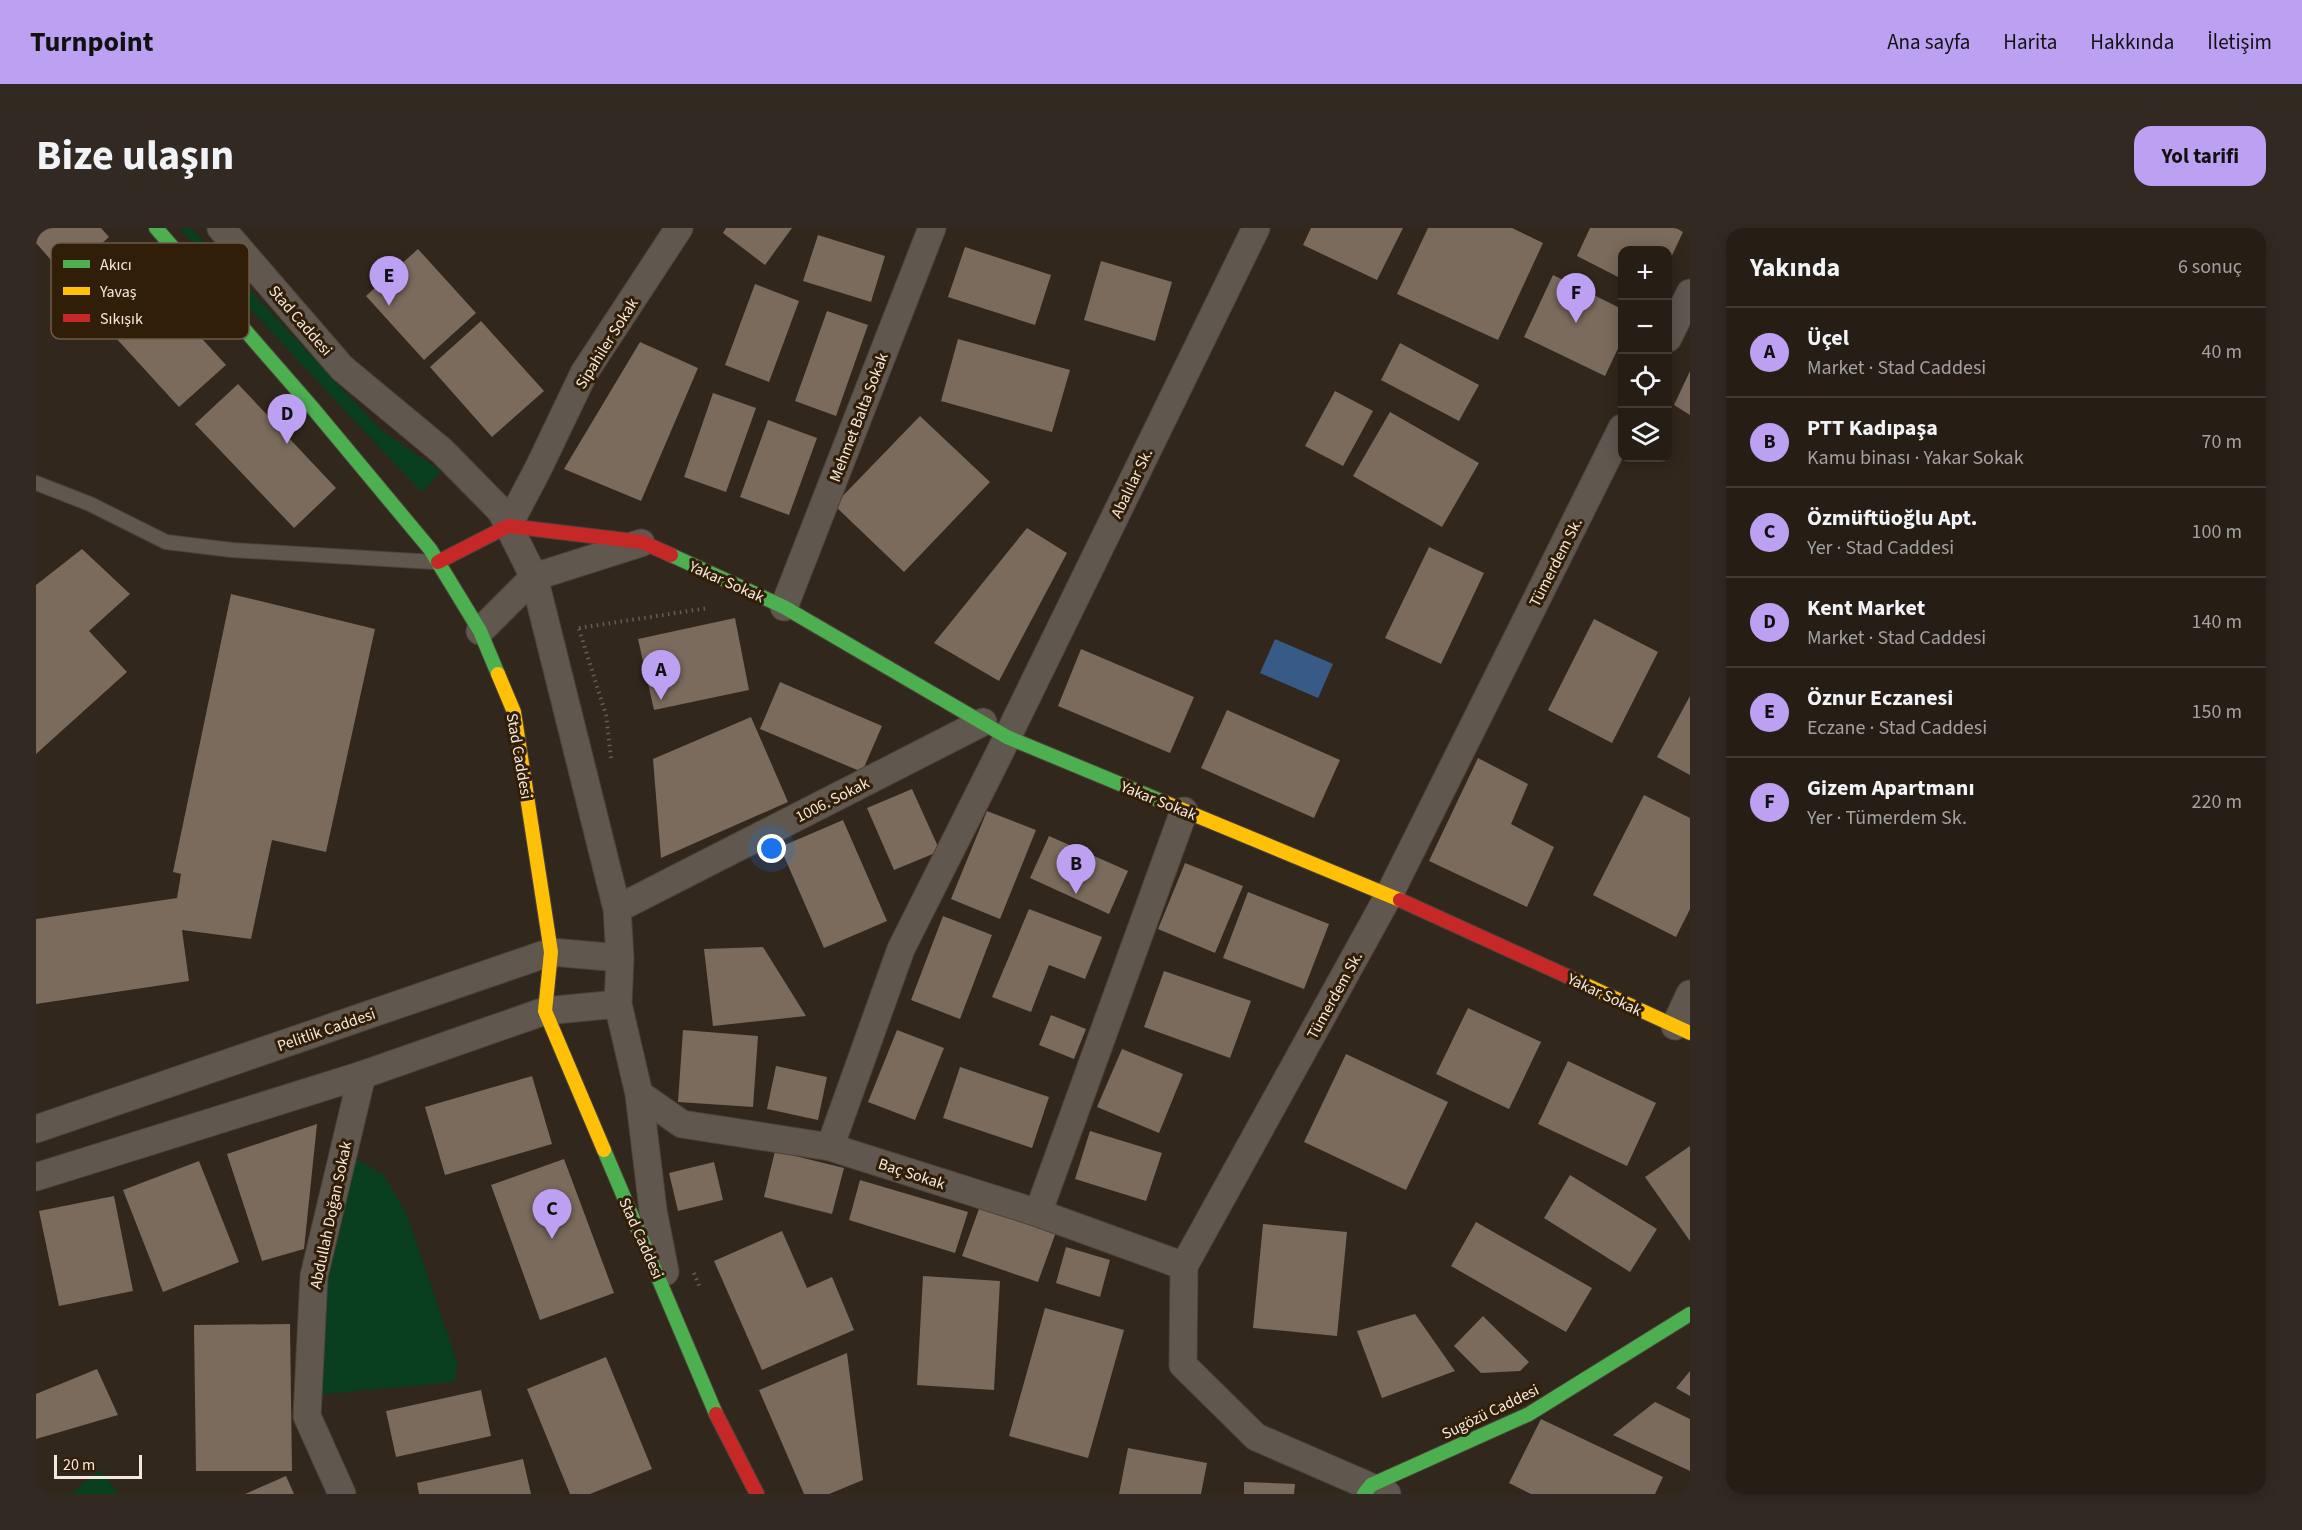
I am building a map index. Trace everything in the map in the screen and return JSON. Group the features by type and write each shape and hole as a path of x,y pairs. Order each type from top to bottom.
{"street":[{"name":"Stad Caddesi","path":"156,228 169,243"},
{"name":"Stad Caddesi","path":"220,228 233,243"},
{"name":"Sipahiler Sokak","path":"508,526 584,373 679,228"},
{"name":"Mehmet Balta Sokak","path":"784,607 932,228"},
{"name":"Abalılar Sk.","path":"830,1147 901,949 1256,228"},
{"name":"Stad Caddesi","path":"249,261 342,368 442,451 501,511 534,577 617,909 620,958 618,1004 639,1094 653,1210 671,1305"},
{"path":"1672,330 1690,293"},
{"name":"Stad Caddesi","path":"249,335 430,549 480,631 514,712 550,952 546,1011 717,1416 757,1494"},
{"name":"Tümerdem Sk.","path":"1374,1491 1256,1437 1183,1365 1184,1266 1389,895 1618,438"},
{"path":"438,562 508,526"},
{"name":"Yakar Sokak","path":"508,526 642,542 784,607 1007,737 1389,895 1682,1030"},
{"path":"480,631 534,577 642,542"},
{"name":"1006. Sokak","path":"617,909 983,722"},
{"path":"1038,1213 1184,811"},
{"name":"Pelitlik Caddesi","path":"36,1129 550,952 620,958"},
{"path":"1682,1030 1690,994"},
{"path":"36,1177 362,1075 546,1011 618,1004"},
{"name":"Abdullah Doğan Sokak","path":"342,1494 307,1416 314,1276 362,1075"},
{"name":"Baç Sokak","path":"639,1094 682,1124 830,1147 1038,1213 1184,1266"},
{"name":"Sugözü Caddesi","path":"1374,1491 1530,1414 1690,1314"}],"lane":[{"path":"36,483 90,504 166,542 232,550 438,562"}],"path":[{"path":"576,618 606,715 611,762"},
{"path":"692,1268 704,1298"}],"green space":[{"path":"180,228 191,228 205,243 192,243"},
{"path":"249,290 381,430 441,471 422,493 249,308"},
{"path":"350,1155 384,1175 407,1215 457,1362 455,1382 314,1395 318,1317"},
{"path":"100,1470 119,1494 70,1494"}],"water":[{"path":"1275,639 1333,664 1318,698 1260,673"}],"building":[{"path":"36,228 101,228 109,237 102,243 51,243 51,260 36,243"},
{"path":"726,228 792,228 765,265 723,233"},
{"path":"1311,228 1403,228 1377,280 1303,245"},
{"path":"1428,228 1512,228 1543,243 1498,340 1397,294"},
{"path":"1590,228 1676,228 1683,232 1672,255 1672,246 1618,246 1618,277 1577,256"},
{"path":"818,235 885,256 871,302 803,281"},
{"path":"965,247 1051,275 1035,325 948,297"},
{"path":"418,249 476,313 424,360 366,296"},
{"path":"1101,261 1172,282 1155,341 1084,320"},
{"path":"1553,275 1618,307 1618,348 1605,376 1524,337"},
{"path":"755,284 799,301 769,382 725,365"},
{"path":"827,311 868,325 836,416 795,401"},
{"path":"481,321 544,391 492,437 430,367"},
{"path":"117,339 202,339 226,365 179,407"},
{"path":"958,339 1070,370 1052,432 941,401"},
{"path":"640,342 698,368 641,501 564,469"},
{"path":"1400,343 1479,385 1459,421 1381,380"},
{"path":"1690,371 1690,415 1674,405"},
{"path":"238,384 336,488 294,528 195,424"},
{"path":"1335,391 1373,411 1343,466 1305,446"},
{"path":"713,393 756,408 726,492 684,477"},
{"path":"1390,412 1479,463 1442,527 1353,476"},
{"path":"920,416 990,482 904,572 834,505"},
{"path":"768,420 817,438 789,515 740,497"},
{"path":"1027,528 1067,553 999,681 934,643"},
{"path":"1429,547 1484,573 1441,664 1385,638"},
{"path":"82,549 130,594 89,631 127,672 36,754 36,585"},
{"path":"231,594 375,629 326,852 272,840 251,939 182,930 189,981 36,1004 36,919 177,898 181,874 173,872"},
{"path":"735,618 749,690 654,710 638,639"},
{"path":"1594,619 1658,652 1612,743 1548,710"},
{"path":"1081,649 1194,697 1170,753 1058,706"},
{"path":"780,682 882,726 862,772 760,729"},
{"path":"1690,696 1690,775 1657,757"},
{"path":"1227,710 1340,760 1314,818 1201,768"},
{"path":"751,717 788,802 661,858 653,759"},
{"path":"1478,758 1528,784 1511,824 1554,847 1527,907 1429,861"},
{"path":"912,789 940,851 894,870 867,808"},
{"path":"1644,795 1690,818 1690,909 1676,937 1593,895"},
{"path":"987,811 1036,830 1000,919 951,899"},
{"path":"843,820 887,921 824,948 780,847"},
{"path":"1049,836 1128,871 1109,914 1030,878"},
{"path":"1185,863 1243,886 1215,953 1158,929"},
{"path":"1248,892 1329,924 1304,989 1223,958"},
{"path":"1029,909 1102,937 1085,979 1049,965 1031,1012 992,997"},
{"path":"943,916 992,935 960,1019 911,1000"},
{"path":"763,947 806,1016 713,1026 704,949"},
{"path":"1164,971 1251,1001 1230,1058 1144,1027"},
{"path":"1468,1008 1541,1042 1509,1109 1436,1074"},
{"path":"1051,1015 1086,1029 1074,1059 1039,1045"},
{"path":"683,1030 758,1036 753,1107 678,1102"},
{"path":"897,1030 944,1048 915,1120 868,1102"},
{"path":"1122,1049 1183,1074 1159,1133 1097,1107"},
{"path":"1346,1054 1448,1102 1406,1190 1304,1142"},
{"path":"1568,1061 1656,1103 1627,1166 1538,1124"},
{"path":"776,1066 827,1077 818,1120 767,1109"},
{"path":"960,1067 1049,1097 1032,1148 943,1118"},
{"path":"532,1076 552,1144 445,1175 425,1107"},
{"path":"317,1124 304,1249 262,1261 227,1154"},
{"path":"1090,1131 1162,1153 1146,1201 1075,1179"},
{"path":"1690,1146 1690,1241 1645,1177"},
{"path":"775,1151 844,1168 832,1214 764,1197"},
{"path":"564,1159 614,1293 540,1320 491,1185"},
{"path":"199,1161 239,1262 163,1292 123,1190"},
{"path":"714,1162 723,1200 678,1211 669,1173"},
{"path":"1570,1175 1657,1229 1630,1272 1544,1218"},
{"path":"860,1180 968,1212 955,1253 849,1220"},
{"path":"114,1196 133,1291 59,1306 39,1211"},
{"path":"980,1206 1056,1232 1038,1282 962,1256"},
{"path":"1476,1222 1592,1288 1566,1332 1451,1266"},
{"path":"1263,1224 1347,1232 1337,1336 1253,1328"},
{"path":"782,1231 807,1288 832,1277 854,1330 762,1370 714,1261"},
{"path":"1066,1247 1110,1260 1100,1297 1056,1283"},
{"path":"923,1276 1000,1281 994,1390 917,1385"},
{"path":"1045,1308 1124,1330 1088,1458 1009,1436"},
{"path":"1415,1314 1455,1371 1382,1398 1357,1331"},
{"path":"1483,1316 1529,1362 1520,1371 1481,1373 1454,1346"},
{"path":"290,1324 292,1471 196,1471 194,1325"},
{"path":"847,1353 863,1480 829,1494 804,1494 759,1390"},
{"path":"606,1357 652,1469 590,1494 570,1494 527,1389"},
{"path":"97,1369 118,1415 36,1439 36,1394"},
{"path":"1690,1371 1690,1396 1676,1388"},
{"path":"481,1390 491,1436 396,1457 386,1411"},
{"path":"1655,1402 1690,1419 1690,1471 1613,1435"},
{"path":"1541,1419 1663,1477 1655,1494 1531,1494 1509,1483"},
{"path":"1128,1448 1207,1463 1201,1494 1119,1494"},
{"path":"523,1459 531,1494 419,1494 417,1483"},
{"path":"286,1476 294,1494 245,1494"},
{"path":"1244,1482 1295,1484 1294,1494 1244,1494"}],"traffic: fast":[{"path":"156,228 169,243"},
{"path":"249,335 430,549 480,631 498,674"},
{"path":"671,555 784,607 1007,737 1166,803"},
{"path":"604,1150 716,1414"},
{"path":"1364,1494 1371,1485 1529,1414 1690,1314"}],"traffic: slow":[{"path":"498,674 514,712 551,952 545,1011 604,1150"},
{"path":"1166,803 1400,900"},
{"path":"1571,978 1690,1033"}],"traffic: jam":[{"path":"438,562 508,526 642,542 671,555"},
{"path":"1400,900 1571,978"},
{"path":"716,1414 757,1494"}],"place":[{"name":"Öznur Eczanesi","path":"389,306"},
{"name":"Gizem Apartmanı","path":"1576,323"},
{"name":"Kent Market","path":"287,444"},
{"name":"Üçel","path":"661,700"},
{"name":"PTT Kadıpaşa","path":"1076,894"},
{"name":"Özmüftüoğlu Apt.","path":"552,1239"}]}
